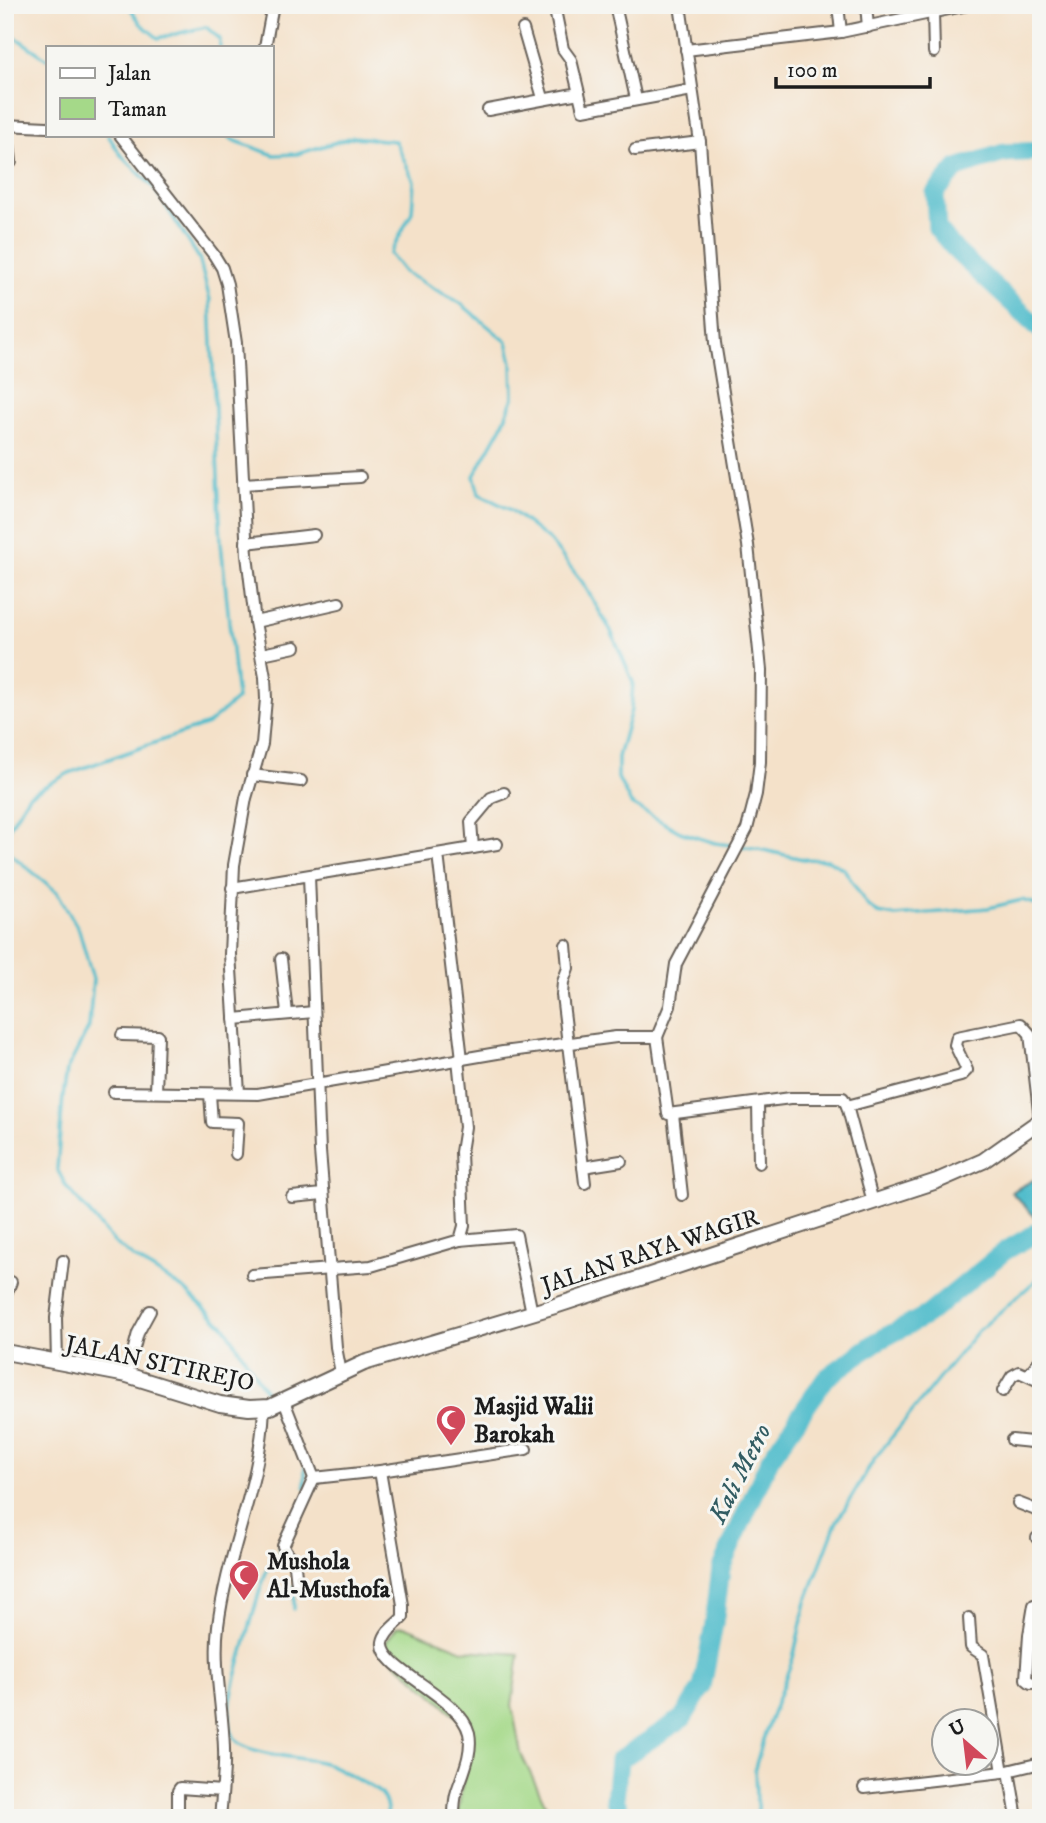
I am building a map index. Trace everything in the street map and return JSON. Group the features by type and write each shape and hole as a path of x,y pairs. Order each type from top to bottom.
{"main road":[{"name":"JALAN RAYA WAGIR","path":"274,1405 341,1373 394,1352 532,1313 937,1181 1000,1151 1040,1120"},
{"name":"JALAN SITIREJO","path":"5,1352 127,1375 220,1404 274,1405"}],"street":[{"path":"265,46 273,5"},
{"path":"554,5 563,49 571,60 583,110 692,90"},
{"path":"615,5 636,99"},
{"path":"680,5 700,142 715,342 748,545 761,670 760,762 756,794 747,829 676,964 673,996 657,1037 668,1113 791,1098 840,1097 845,1100 847,1106 873,1202"},
{"path":"838,5 841,32"},
{"path":"866,5 868,27"},
{"path":"686,50 841,32 927,10 960,6"},
{"path":"927,10 934,52"},
{"path":"523,29 543,99"},
{"path":"488,110 579,93"},
{"path":"11,162 6,125 46,127"},
{"path":"121,136 222,268 233,320 239,374 246,543 266,699 262,744 239,828 232,888 230,954 239,1093"},
{"path":"635,150 700,142"},
{"path":"243,484 360,477"},
{"path":"246,543 314,535"},
{"path":"255,622 339,603"},
{"path":"262,654 295,647"},
{"path":"252,775 300,781"},
{"path":"473,848 471,822 493,796 504,793"},
{"path":"232,888 497,844"},
{"path":"438,854 465,1127 461,1152 464,1226 460,1240"},
{"path":"309,876 316,1086 329,1268 341,1373"},
{"path":"566,945 568,968 562,995 585,1183"},
{"path":"281,959 287,1013"},
{"path":"234,1019 314,1012"},
{"path":"847,1106 965,1073 967,1070 954,1040 960,1036 1021,1024 1027,1028 1036,1043 1040,1120"},
{"path":"122,1035 158,1036 156,1092"},
{"path":"114,1092 258,1094 569,1043 616,1037 657,1037"},
{"path":"210,1094 212,1122 238,1123 236,1154"},
{"path":"758,1102 759,1163"},
{"path":"673,1114 682,1195"},
{"path":"583,1167 621,1161"},
{"path":"292,1197 323,1194"},
{"path":"252,1275 372,1266 460,1240 516,1234 532,1313"},
{"path":"57,1363 55,1318 64,1261"},
{"path":"5,1297 11,1282"},
{"path":"127,1375 138,1334 150,1311"},
{"path":"1028,1376 1041,1359"},
{"path":"1003,1391 1019,1372 1041,1382"},
{"path":"274,1405 314,1478"},
{"path":"220,1818 225,1749 219,1694 218,1631 229,1572 256,1476 262,1438 274,1405"},
{"path":"1012,1440 1041,1443"},
{"path":"314,1478 526,1449"},
{"path":"380,1471 403,1605 403,1617 388,1631 383,1639 383,1647 391,1662 435,1693 457,1713 467,1728 469,1749 456,1794 454,1818"},
{"path":"296,1584 295,1566 283,1546 314,1478"},
{"path":"1018,1503 1041,1512"},
{"path":"1034,1605 1026,1679 1031,1683 1041,1682"},
{"path":"969,1618 971,1647 984,1655 1017,1818"},
{"path":"864,1788 1006,1771 1041,1763"},
{"path":"178,1818 180,1788 222,1791"}],"green space":[{"path":"404,1626 463,1650 519,1654 512,1705 521,1754 552,1818 457,1818 471,1729 392,1659 386,1642 397,1627"}],"water":[{"path":"1041,1176 1041,1223 1011,1192"}],"waterway":[{"path":"128,5 141,24 158,38 206,27 220,39 220,46"},
{"path":"5,30 46,58"},
{"path":"5,834 29,795 69,773 208,724 237,699 221,543 210,300 199,258 155,189 120,154 109,136"},
{"path":"228,136 274,155 297,154 353,137 395,141 414,181 412,212 390,254 404,272 460,303 507,342 512,363 513,398 502,426 474,476 479,494 511,510 550,541 583,583 611,631 633,682 631,710 618,757 618,778 631,804 680,832 715,843 803,859 828,860 844,869 867,905 878,913 895,916 988,908 1022,900 1041,906"},
{"name":"Kali Metro","path":"1041,151 1004,153 957,168 935,193 937,228 957,252 1041,330"},
{"path":"5,841 8,852 57,892 79,930 93,979 89,1027 67,1070 57,1169 66,1186 114,1242 185,1290 225,1327 272,1401"},
{"name":"Kali Metro","path":"624,1818 615,1800 619,1760 683,1718 702,1687 721,1568 770,1459 826,1378 876,1342 927,1315 1005,1251 1041,1230"},
{"path":"759,1818 755,1768 793,1658 806,1602 836,1523 875,1458 978,1331 1041,1276"},
{"path":"276,1408 295,1441"},
{"path":"305,1467 305,1487"},
{"path":"279,1546 280,1555 268,1568 260,1590 235,1680 230,1705 234,1737 240,1743 262,1752 315,1761 337,1768 380,1793 386,1803 388,1818"},
{"path":"294,1586 294,1609"}],"place":[{"name":"Masjid Walii Barokah","path":"451,1447"},
{"name":"Mushola Al-Musthofa","path":"244,1602"}]}
